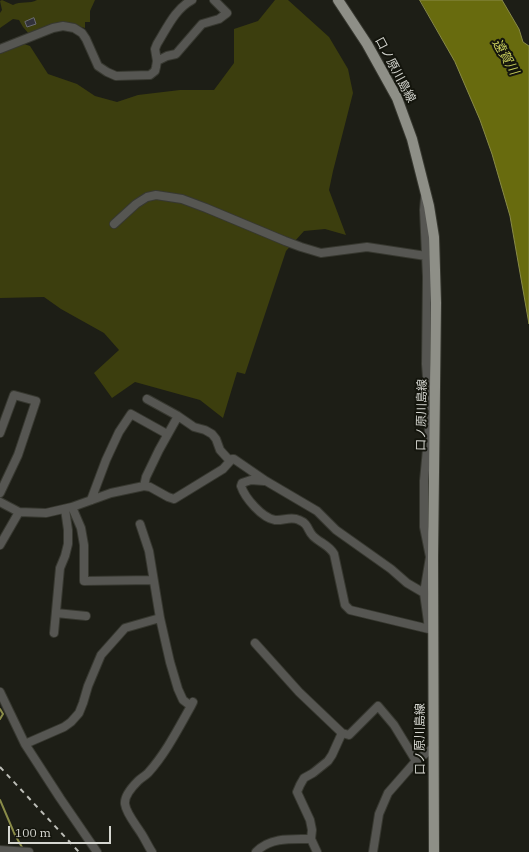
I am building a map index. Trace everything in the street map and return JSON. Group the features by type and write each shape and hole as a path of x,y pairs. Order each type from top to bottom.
{"main road":[{"name":"口ノ原川島線","path":"338,0 367,44 397,98 412,139 429,206 434,237 436,331 431,630 434,747 434,852"}],"street":[{"path":"0,49 53,28 64,26 74,28 82,33 98,66 107,72 116,76 150,75 155,71 156,67 157,61 155,49 179,10 192,0"},
{"path":"157,61 167,56 176,54 202,24 219,19 227,13 214,0"},
{"path":"425,190 424,210 427,277 426,364 430,405 434,411"},
{"path":"114,224 136,204 147,197 156,195 182,199 285,241 321,253 367,247 426,256"},
{"path":"0,433 14,395 36,401 18,455 0,493"},
{"path":"148,399 194,427 212,434 216,439 220,450 230,460 234,460 317,511 336,530 391,569 407,583 424,592"},
{"path":"91,500 106,460 119,432 131,414 167,434"},
{"path":"144,486 146,477 167,434 178,416"},
{"path":"0,502 19,512 46,513 68,508 111,493 144,486 150,487 168,497 174,498 223,469 230,460"},
{"path":"266,481 251,480 242,483 241,486 252,504 268,518 277,520 293,518 299,520 308,526 312,536 331,549 334,554 346,605 350,610 431,630 424,592 432,557"},
{"path":"68,508 81,528 84,545 84,581 153,580"},
{"path":"54,634 60,568 68,544 68,508"},
{"path":"0,545 19,512"},
{"path":"140,524 149,551 160,618 170,662 183,700 192,704 169,745 147,774 131,789 124,801 127,810 152,852"},
{"path":"56,613 86,616"},
{"path":"25,744 64,727 79,713 101,655 125,628 160,618"},
{"path":"255,643 299,692 342,732 349,735 378,706 394,725 416,760"},
{"path":"0,692 25,744 97,852"},
{"path":"317,852 311,839 312,830 310,820 297,792 304,778 328,761 342,732"},
{"path":"373,852 380,814 388,793 416,760 434,747"},
{"path":"256,852 260,848 274,841 311,839"},
{"path":"0,850 29,852"}],"shaded area":[{"path":"2,0 13,5 37,0 95,0 90,11 90,22 85,22 85,28 66,22 61,22 29,34 19,20 13,19 0,28 0,13 2,10 0,1"},
{"path":"275,0 288,0 329,37 348,69 353,93 329,190 346,235 325,229 304,231 286,251 245,374 237,372 223,418 200,400 135,382 112,398 94,373 119,350 104,333 61,309 44,297 0,298 0,54 19,45 24,44 30,46 48,74 77,84 95,96 117,102 138,95 180,90 214,90 234,63 234,29 258,21"}],"water":[{"name":"遠賀川","path":"420,0 502,0 519,29 523,42 529,46 529,324 510,216 492,154 480,120 455,62"}],"building":[{"path":"34,18 36,24 27,27 25,22"}],"waterway":[{"path":"0,709 3,714 0,719"},
{"path":"0,800 15,835 23,849"}],"railway":[{"path":"0,767 79,852"}]}
